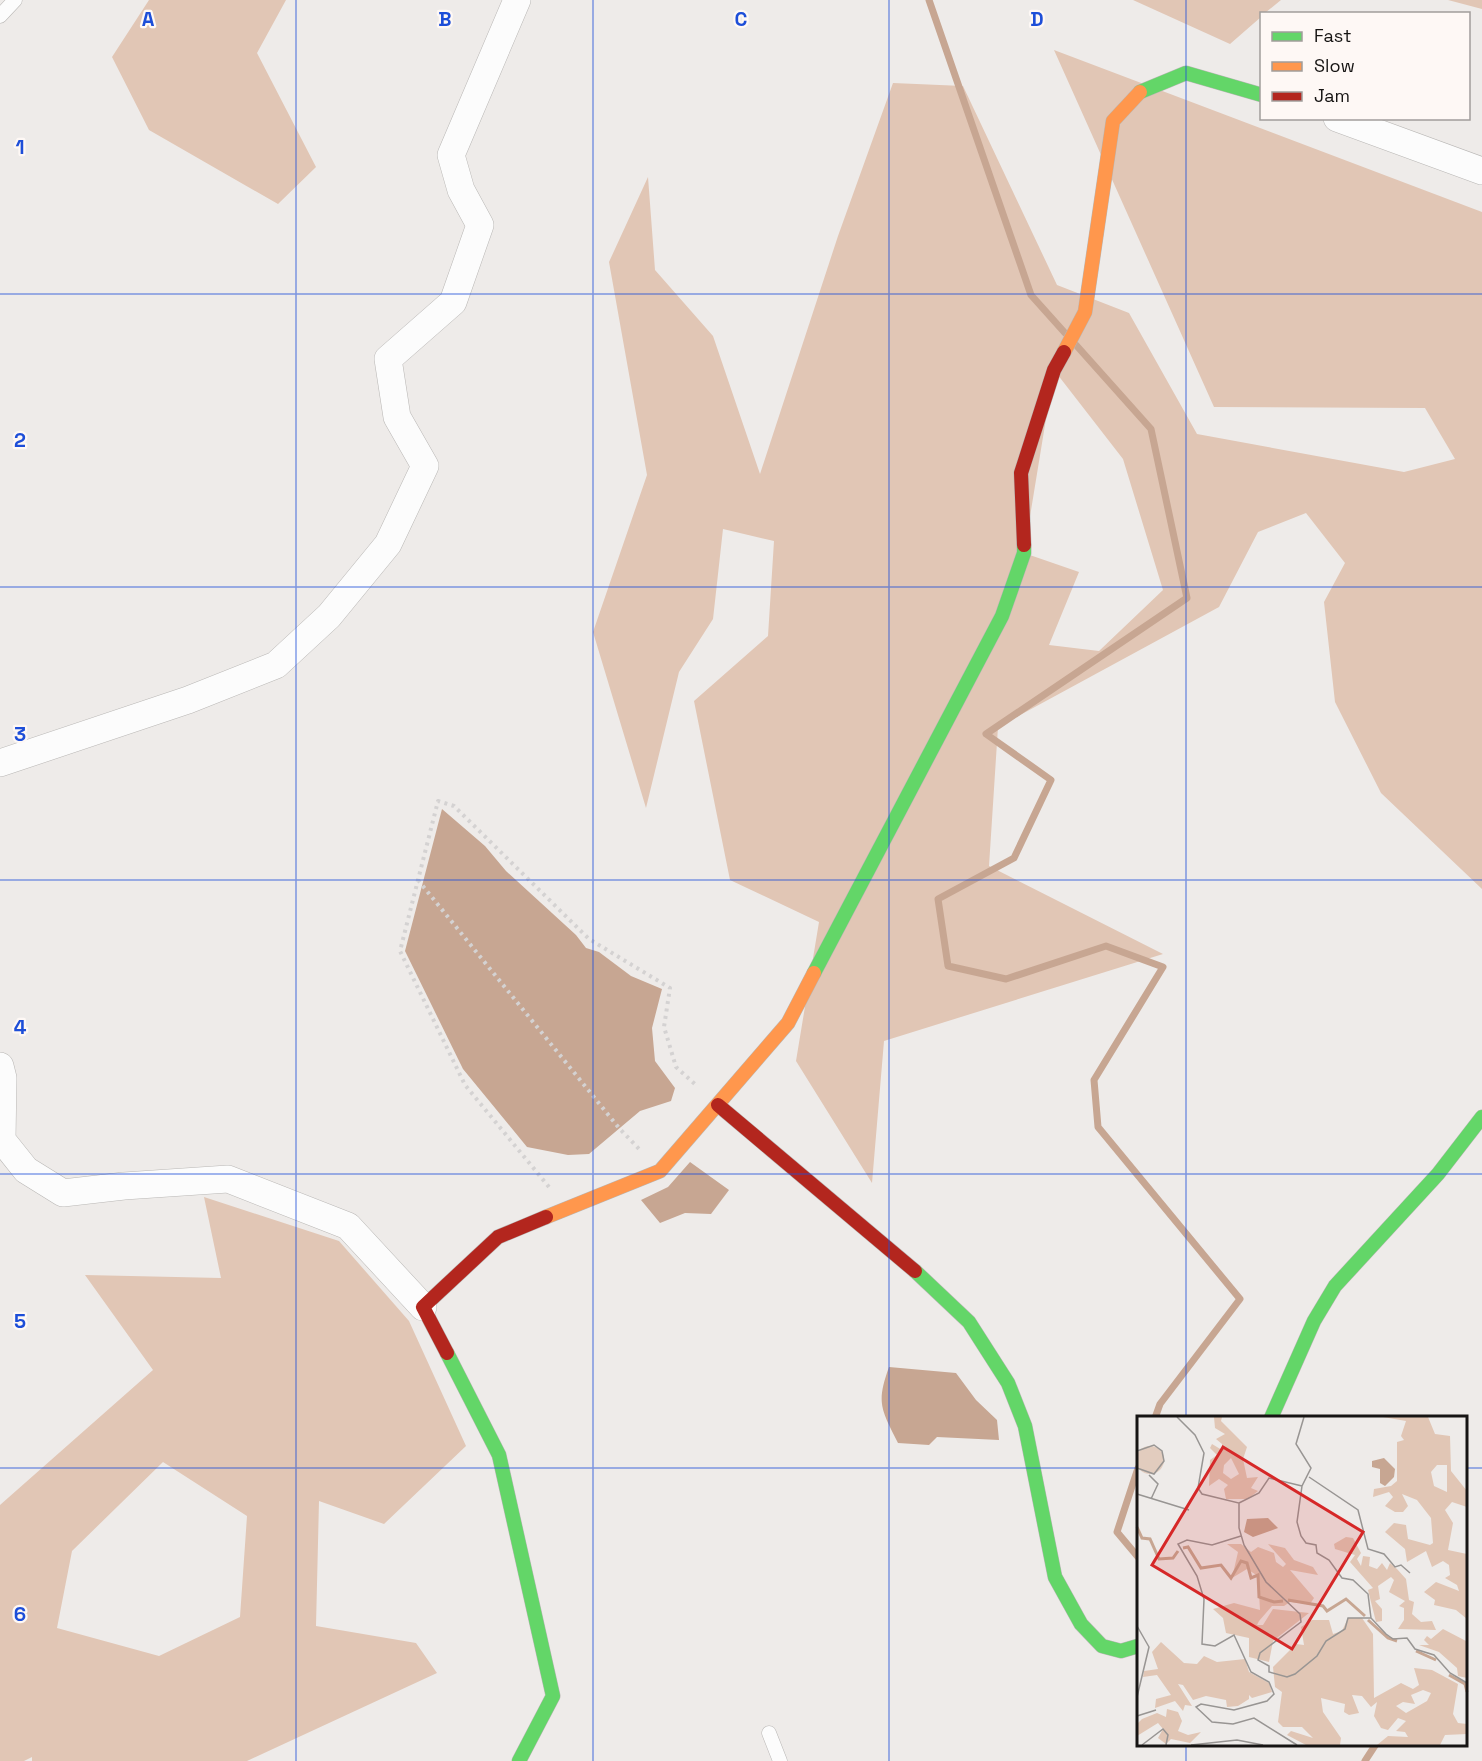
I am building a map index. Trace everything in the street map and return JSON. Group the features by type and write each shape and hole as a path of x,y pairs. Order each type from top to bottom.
{"street":[{"path":"0,763 188,700 276,665 329,616 388,544 425,466 398,417 388,359 453,303 480,225 461,190 451,155 517,0"},
{"path":"423,1307 498,1237 660,1172 788,1023 1002,616 1024,553 1021,473 1054,370 1085,312 1113,121 1140,92 1186,72 1260,94"},
{"path":"1342,120 1482,171"},
{"path":"0,1066 3,1078 2,1140 26,1170 63,1193 124,1186 228,1179 348,1226 423,1307 499,1455 553,1696 519,1761"},
{"path":"718,1105 929,1283 969,1322 1008,1383 1024,1425 1054,1577 1081,1624 1102,1646 1120,1651 1137,1646"},
{"path":"1272,1416 1314,1321 1335,1286 1438,1174 1482,1117"}],"lane":[{"path":"0,16 15,0"},
{"path":"769,1733 780,1761"}],"path":[{"path":"567,1209 465,1085 400,951 438,801 454,806 589,939 670,988 664,1027 676,1067 718,1105"},
{"path":"418,879 619,1128"}],"shaded area":[{"path":"149,0 286,0 257,53 316,167 278,204 149,130 112,57"},
{"path":"1133,0 1281,0 1266,12 1260,12 1260,18 1230,44"},
{"path":"1448,0 1482,0 1482,9"},
{"path":"1054,50 1482,212 1482,889 1381,793 1335,702 1324,602 1345,563 1306,513 1258,532 1219,607 998,727 989,866 1163,954 884,1041 872,1183 796,1061 819,922 730,880 694,701 768,636 774,541 723,529 713,619 679,672 646,808 593,632 647,475 609,262 648,177 655,270 713,336 760,474 838,236 893,83 963,86 1057,285 1129,313 1197,434 1404,472 1455,459 1425,408 1214,407","holes":["1054,370 1123,459 1163,590 1099,651 1049,645 1079,572 1024,553"]},
{"path":"442,809 485,846 506,871 576,935 586,948 599,952 631,976 662,989 652,1028 655,1061 675,1088 671,1101 640,1111 589,1154 568,1155 527,1147 463,1069 405,951"},
{"path":"690,1162 729,1190 711,1214 685,1213 660,1223 641,1200 668,1187"},
{"path":"204,1197 339,1241 409,1321 466,1446 384,1524 319,1501 316,1626 416,1643 437,1673 247,1761 32,1761 32,1757 24,1761 0,1761 0,1505 153,1370 85,1275 221,1278","holes":["163,1462 247,1516 240,1617 159,1656 57,1628 72,1551"]},
{"path":"889,1367 956,1373 976,1400 997,1420 999,1440 937,1437 929,1445 898,1443 882,1406 883,1389"}],"waterway":[{"path":"929,0 1031,295 1065,333"},
{"path":"1076,345 1151,429 1187,598 986,734 1051,780 1014,858 938,899 948,966 1006,979 1106,946 1163,967 1094,1080 1098,1127 1240,1299 1160,1404 1156,1416"},
{"path":"1137,1471 1117,1532 1137,1556"},
{"path":"1365,1761 1375,1746"}],"traffic: fast":[{"path":"1140,92 1186,73 1260,94"},
{"path":"814,973 1002,616 1024,553 1024,545"},
{"path":"1272,1416 1314,1321 1335,1286 1438,1174 1482,1117"},
{"path":"915,1271 969,1322 1008,1383 1025,1426 1055,1577 1081,1624 1102,1646 1121,1651 1137,1646"},
{"path":"447,1353 499,1455 553,1696 519,1761"}],"traffic: slow":[{"path":"1064,352 1085,312 1113,121 1140,92"},
{"path":"546,1217 660,1171 788,1023 814,973"}],"traffic: jam":[{"path":"1024,545 1021,473 1054,370 1064,352"},
{"path":"718,1105 915,1271"},
{"path":"447,1353 423,1307 498,1237 546,1217"}]}
